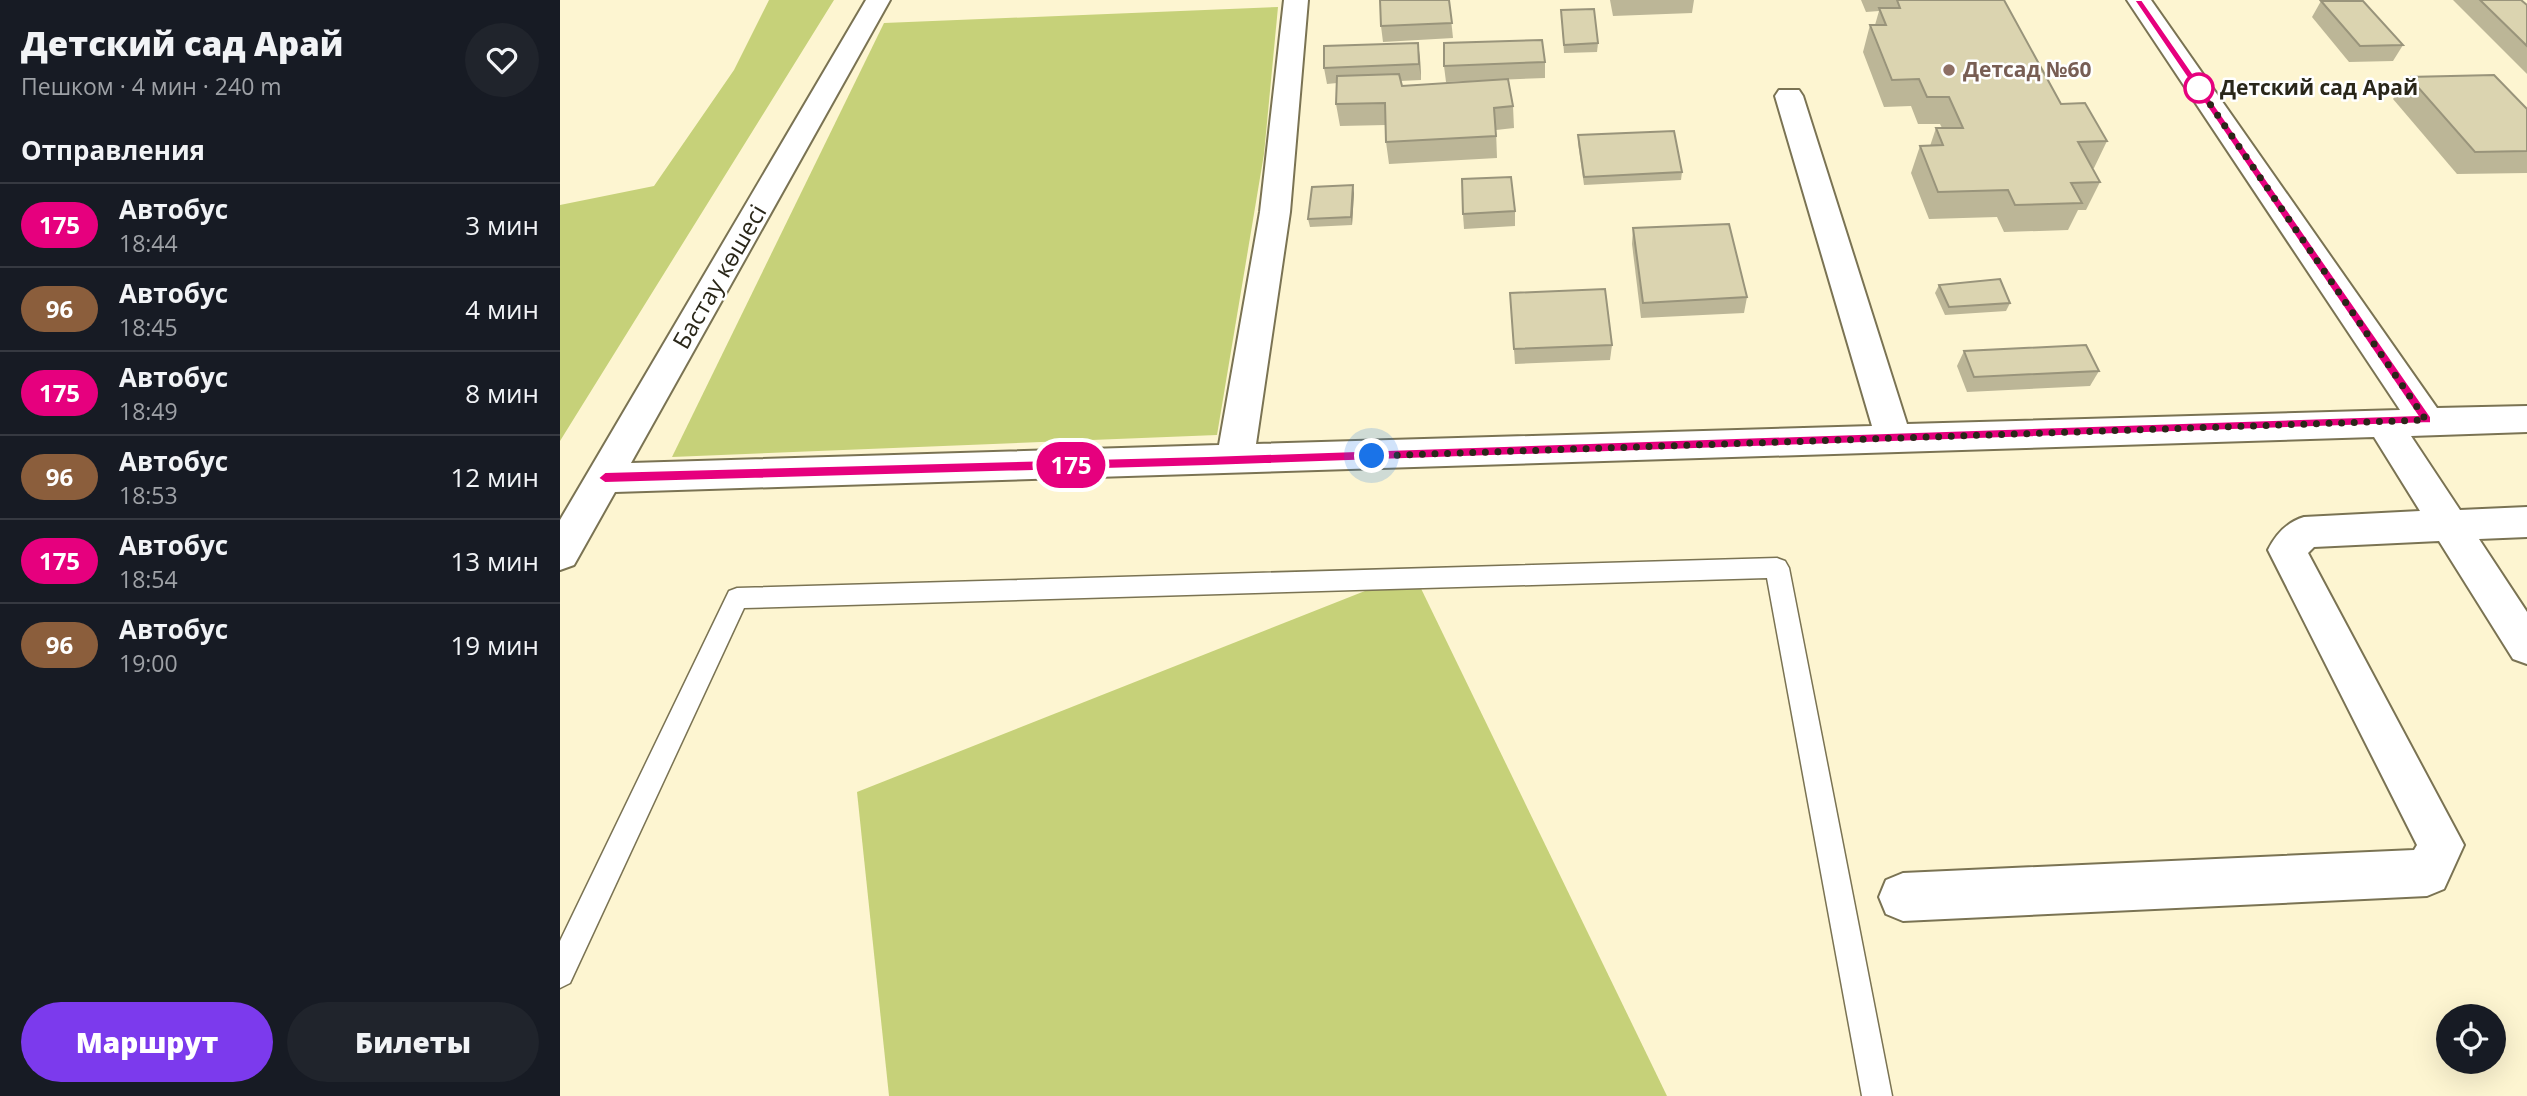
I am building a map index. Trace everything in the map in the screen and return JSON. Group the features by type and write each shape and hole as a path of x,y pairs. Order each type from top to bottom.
{"street":[{"name":"Бастау көшесі","path":"560,554 878,0"},
{"path":"1235,460 1275,212 1296,0"},
{"path":"2139,0 2426,420"},
{"path":"1790,96 1893,438"},
{"path":"605,478 1235,460 2382,421 2527,419"},
{"path":"2382,421 2527,646"},
{"path":"1903,897 2427,873 2441,845 2287,550 2304,532 2527,522"}],"lane":[{"path":"560,973 737,598 1776,568 1877,1096"}],"green space":[{"path":"769,0 834,0 560,441 560,205 654,186 734,70"},
{"path":"1278,7 1264,154 1217,435 672,457 884,23"},
{"path":"1413,572 1667,1096 889,1096 857,792"}],"building":[{"path":"1380,0 1449,0 1452,23 1381,26"},
{"path":"1897,0 2004,0 2061,104 2085,103 2107,141 2078,142 2100,182 2071,183 2082,203 2015,205 2008,190 1938,192 1920,146 1943,145 1936,128 1963,128 1949,97 1927,97 1919,79 1892,80 1870,25 1886,25 1879,8 1900,8"},
{"path":"2480,0 2521,0 2527,5 2527,46"},
{"path":"2321,1 2363,1 2403,45 2360,46"},
{"path":"1594,9 1598,43 1564,45 1561,10"},
{"path":"1542,40 1545,62 1444,66 1444,43"},
{"path":"1418,43 1419,64 1324,68 1324,46"},
{"path":"1399,74 1402,86 1508,79 1513,106 1494,108 1496,136 1386,142 1385,103 1336,104 1337,76"},
{"path":"2494,75 2527,109 2527,151 2475,152 2409,77"},
{"path":"1674,131 1682,172 1584,177 1578,135"},
{"path":"1511,177 1515,211 1463,214 1462,179"},
{"path":"1353,185 1351,217 1308,219 1312,187"},
{"path":"1729,224 1747,297 1643,303 1633,228"},
{"path":"2000,279 2010,303 1949,307 1939,285"},
{"path":"1605,289 1612,345 1514,349 1510,293"},
{"path":"2086,345 2099,371 1974,377 1964,351"}],"bus line":[{"name":"175","path":"605,478 1208,461 2426,420 2139,0"}],"place":[{"name":"Детсад №60","path":"1949,70"},
{"name":"Детский сад Арай","path":"2199,88"}],"route":[{"path":"1372,456 2426,420 2199,88"}]}
